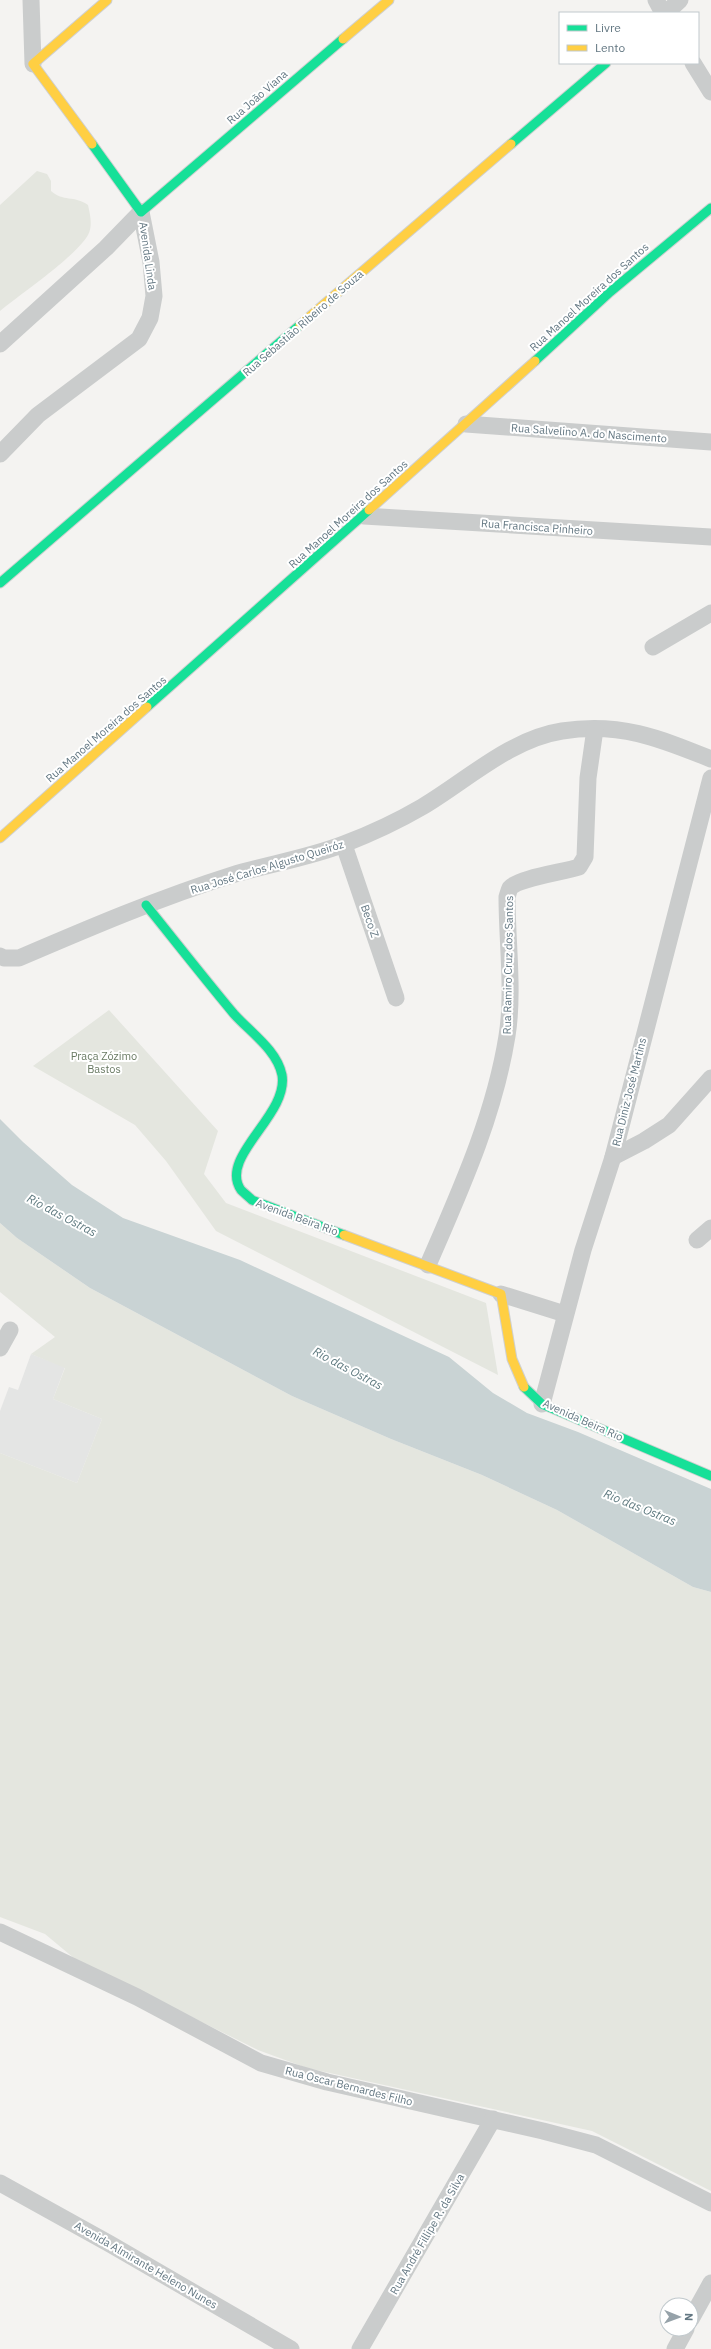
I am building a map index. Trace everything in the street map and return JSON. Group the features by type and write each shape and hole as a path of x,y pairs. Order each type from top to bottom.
{"street":[{"path":"31,0 33,64"},
{"path":"33,64 107,0"},
{"name":"Rua João Viana","path":"141,212 389,0"},
{"path":"656,0 663,12"},
{"path":"665,12 680,0"},
{"name":"Avenida Linda","path":"0,454 38,415 139,339 150,318 154,296 151,262 141,212 121,182 64,109 33,64"},
{"name":"Rua Sebastião Ribeiro de Souza","path":"0,583 605,64"},
{"path":"694,64 711,92"},
{"name":"Rua Manoel Moreira dos Santos","path":"0,838 364,516 610,292 711,208"},
{"path":"0,344 106,248 141,212"},
{"name":"Rua Salvelino A. do Nascimento","path":"466,424 711,442"},
{"name":"Rua Francisca Pinheiro","path":"364,516 711,537"},
{"path":"653,647 711,613"},
{"name":"Rua Ramiro Cruz dos Santos","path":"428,1265 477,1150 494,1093 507,1036 509,1004 507,897 510,888 520,881 562,873 579,867 585,857 588,778 595,729"},
{"name":"Rua José Carlos Algusto Queiróz","path":"0,956 4,958 19,958 146,904 232,875 344,845 420,808 506,753 533,738 563,731 622,729 650,735 711,759"},
{"name":"Rua Diniz José Martins","path":"542,1404 583,1250 613,1157 654,993 709,796 711,778"},
{"name":"Beco Z","path":"344,845 396,998"},
{"name":"Avenida Beira Rio","path":"146,904 235,1015 260,1042 275,1061 282,1074 282,1090 275,1109 240,1161 237,1182 240,1192 252,1200 428,1265 501,1294 565,1314"},
{"path":"613,1157 644,1141 669,1125 711,1078"},
{"path":"697,1240 711,1228"},
{"name":"Avenida Beira Rio","path":"501,1294 512,1355 520,1378 527,1392 542,1404 711,1476"},
{"path":"0,1348 10,1330"},
{"name":"Rua Oscar Bernardes Filho","path":"0,1932 137,1997 261,2062 327,2082 596,2145 711,2203"},
{"name":"Rua André Fillipe R. da Silva","path":"360,2349 493,2120"},
{"name":"Avenida Almirante Heleno Nunes","path":"0,2183 110,2244 290,2349"},
{"path":"699,2305 711,2283"},
{"path":"675,2349 682,2337"}],"shaded area":[{"path":"31,1354 65,1367 53,1399 102,1419 77,1483 0,1453 0,1411 9,1387 18,1390"}],"green space":[{"path":"37,171 47,174 51,181 51,191 55,194 64,198 78,200 88,205 91,220 90,231 72,254 0,311 0,205"},
{"name":"Praça Zózimo Bastos","path":"109,1010 218,1131 204,1174 226,1203 486,1303 498,1375 216,1231 166,1161 135,1125 33,1066"},
{"path":"0,1223 17,1238 90,1288 292,1396 391,1439 482,1475 557,1510 693,1587 711,1592 711,2191 592,2131 307,2068 258,2050 75,1959 45,1934 0,1917 0,1453 77,1483 102,1419 53,1399 65,1368 31,1354 55,1337 0,1292"}],"water":[{"name":"Rio das Ostras","path":"0,1119 23,1142 72,1185 123,1218 240,1260 449,1357 493,1393 527,1413 578,1432 711,1489 711,1592 693,1587 557,1510 482,1475 391,1439 292,1396 90,1288 17,1238 0,1223"}],"traffic: fast":[{"path":"92,144 141,212 343,39"},
{"path":"511,144 605,64"},
{"path":"535,361 610,292 711,208"},
{"path":"0,583 300,325"},
{"path":"147,707 369,510"},
{"path":"146,905 234,1014 269,1049 279,1066 282,1075 281,1090 275,1105 246,1150 239,1164 236,1177 241,1190 252,1200 344,1235"},
{"path":"524,1387 542,1404 711,1476"}],"traffic: slow":[{"path":"92,144 33,64 107,0"},
{"path":"343,39 389,0"},
{"path":"300,325 511,144"},
{"path":"369,510 535,361"},
{"path":"0,838 147,707"},
{"path":"344,1235 501,1294 512,1359 524,1387"}]}
